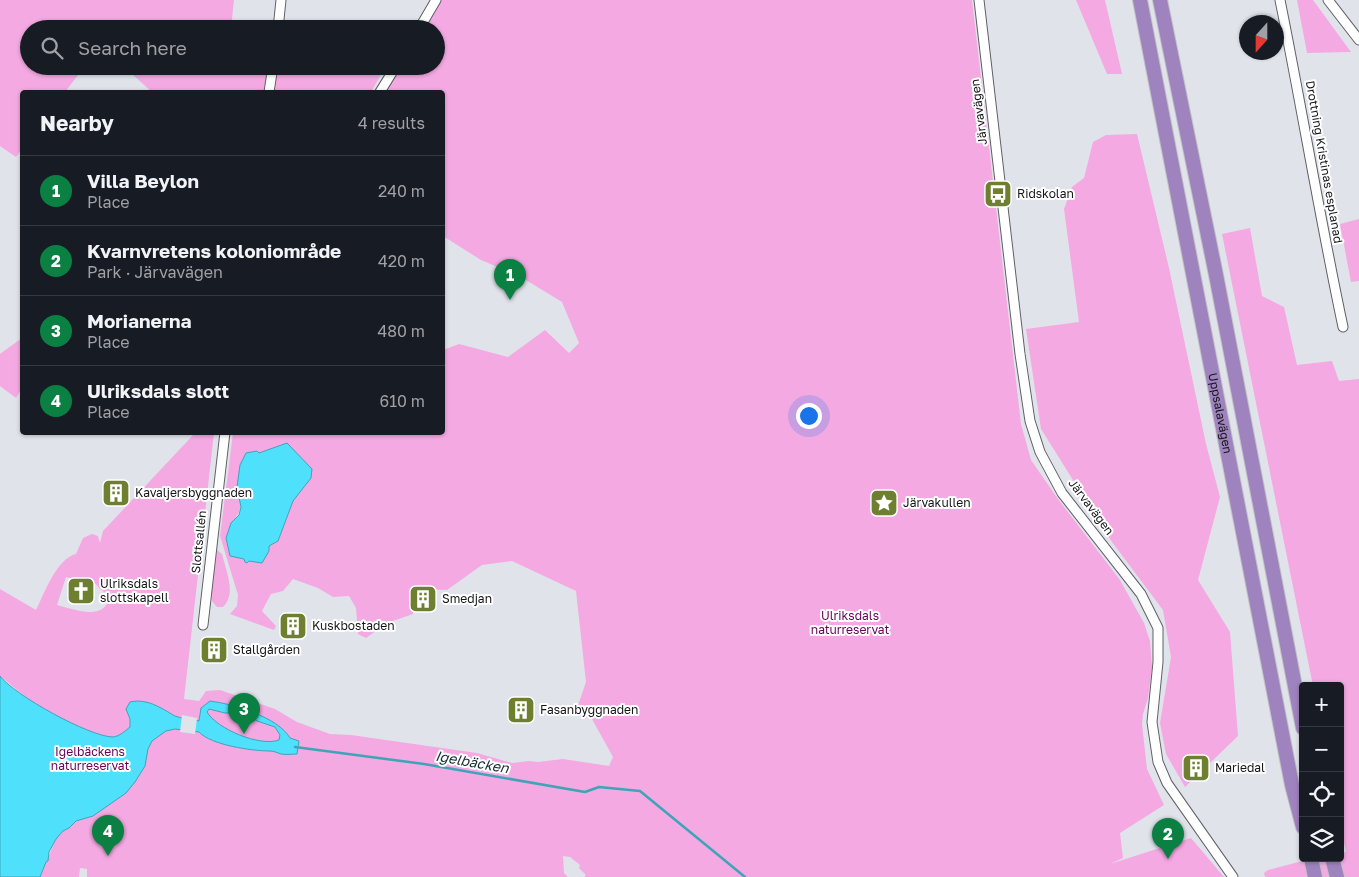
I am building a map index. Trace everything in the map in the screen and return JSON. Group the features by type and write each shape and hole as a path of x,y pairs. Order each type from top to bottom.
{"highway":[{"name":"Uppsalavägen","path":"1140,0 1292,785 1300,817"},
{"name":"Uppsalavägen","path":"1160,0 1216,275 1303,727"},
{"path":"1312,862 1315,877"},
{"path":"1333,862 1337,877"}],"street":[{"path":"279,20 281,0"},
{"path":"424,20 436,0"},
{"name":"Järvavägen","path":"979,0 1020,354 1030,421 1040,452 1062,493 1141,594 1158,628 1158,662 1152,722 1158,762 1167,783 1234,877"},
{"name":"Drottning Kristinas esplanad","path":"1280,0 1304,115 1311,168 1325,241 1344,327"},
{"path":"1328,0 1359,40"},
{"path":"269,90 272,75"},
{"path":"381,90 390,75"},
{"name":"Slottsallén","path":"203,625 225,435"}],"green space":[{"path":"0,0 234,0 232,20 20,20 20,75 78,75 67,90 20,90 20,152 16,157 0,146"},
{"name":"Ulriksdals naturreservat","path":"440,0 972,0 1021,424 1031,460 1058,499 1120,580 1144,623 1150,641 1152,667 1142,724 1147,769 1164,805 1120,833 1123,858 1110,864 1191,838 1224,877 584,877 586,875 579,868 580,865 570,857 563,856 564,873 568,877 87,877 87,869 80,868 79,877 40,877 56,839 29,700 0,676 0,589 36,610 57,569 69,557 76,554 83,538 92,534 98,536 100,543 103,531 193,435 214,435 184,699 199,701 206,691 220,690 275,709 297,722 330,734 351,735 477,753 512,763 563,759 609,766 613,757 592,719 575,714 586,682 576,591 512,561 482,565 447,590 420,589 413,614 387,623 366,638 358,634 356,608 349,596 333,597 318,588 293,579 283,591 271,594 262,611 276,626 274,630 230,614 237,606 238,595 220,536 233,435 445,435 445,349 459,344 508,357 545,330 569,353 579,343 562,302 521,277 481,260 445,237 445,90 386,90 395,75 445,75 445,20 428,20","holes":["311,478 293,501 278,541 249,561 245,559 231,523 240,510 240,498 237,487","66,577 96,584 109,597 106,605 101,609 95,612 88,612 57,605"]},
{"path":"1076,0 1105,0 1122,74 1107,74"},
{"path":"1297,0 1313,0 1351,52 1307,53"},
{"path":"133,75 381,75 372,90 150,90"},
{"path":"1137,134 1169,268 1206,444 1220,497 1198,580 1230,632 1238,736 1185,787 1166,754 1160,723 1171,657 1163,610 1112,542 1041,429 1026,329 1079,322 1064,209 1072,187 1084,178 1093,142 1106,135"},
{"path":"1359,219 1359,281 1351,282 1340,224"},
{"path":"1250,228 1262,296 1284,307 1297,365 1332,361 1339,381 1359,379 1359,877 1265,877 1264,873 1268,870 1299,862 1344,862 1344,852 1346,852 1344,843 1344,682 1312,682 1222,234"},
{"path":"20,339 20,391 16,398 0,386 0,354"},
{"path":"217,550 222,554 230,589 227,602 223,607 217,607 212,601 211,593"}],"water":[{"path":"287,443 312,469 311,478 293,501 278,541 269,546 269,551 262,563 249,561 247,563 244,559 230,556 226,538 231,523 239,515 241,507 237,487 240,465 246,453 257,451 259,453"},
{"path":"0,676 20,694 53,714 102,735 113,737 130,727 130,719 126,709 130,702 142,701 159,707 175,716 199,721 201,708 210,701 242,708 254,713 276,724 290,738 299,741 297,754 283,754 222,744 205,737 199,732 175,729 166,731 152,741 148,749 145,766 126,793 93,816 76,821 56,839 40,877 0,877","holes":["209,709 252,717 257,721 275,727 280,735 279,740 271,742 261,741 240,735 220,725 207,712"]}],"pier":[{"path":"182,715 197,718 195,734 180,732"}],"waterway":[{"name":"Igelbäcken","path":"295,747 424,764 585,792 599,787 640,791 745,877"}],"place":[{"name":"Ridskolan","path":"998,194"},
{"name":"Villa Beylon","path":"510,300"},
{"name":"Kavaljersbyggnaden","path":"116,493"},
{"name":"Järvakullen","path":"884,503"},
{"name":"Ulriksdals slottskapell","path":"81,591"},
{"name":"Smedjan","path":"423,599"},
{"name":"Kuskbostaden","path":"293,626"},
{"name":"Stallgården","path":"214,650"},
{"name":"Fasanbyggnaden","path":"521,710"},
{"name":"Morianerna","path":"244,734"},
{"name":"Mariedal","path":"1196,768"},
{"name":"Ulriksdals slott","path":"108,856"},
{"name":"Kvarnvretens koloniområde","path":"1168,859"}],"park label":[{"name":"Igelbäckens naturreservat","path":"90,759"}]}
